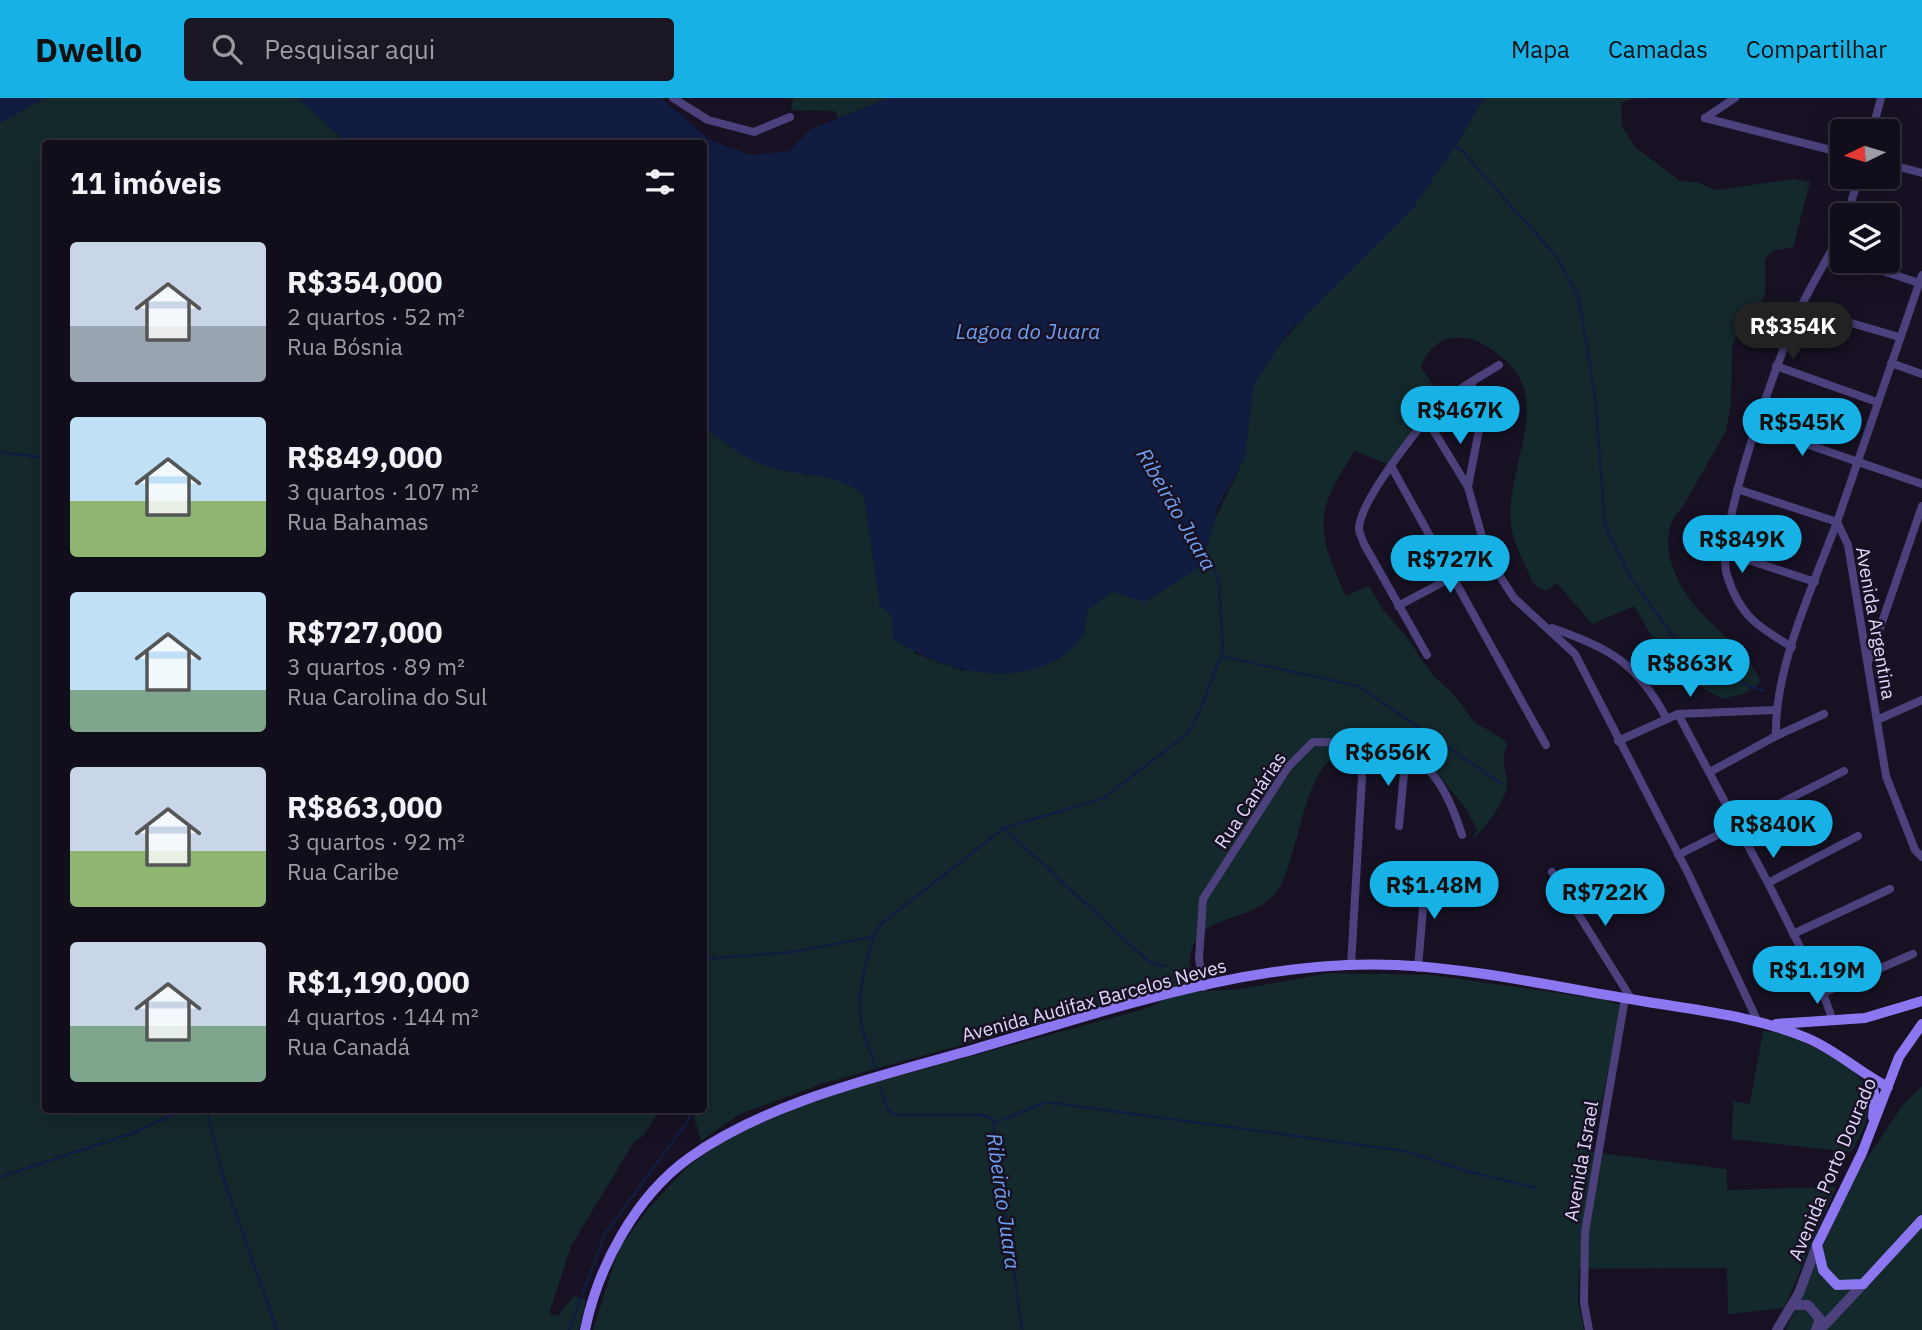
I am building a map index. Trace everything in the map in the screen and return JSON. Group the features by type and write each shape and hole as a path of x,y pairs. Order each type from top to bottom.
{"main road":[{"name":"Avenida Audifax Barcelos Neves","path":"585,1330 602,1276 634,1215 651,1193 686,1160 709,1145 782,1110 887,1074 1204,987 1283,971 1351,966 1418,968 1531,981 1764,1023 1835,1051 1871,1078 1888,1087"},
{"name":"Avenida Audifax Barcelos Neves","path":"1764,1023 1865,1018 1922,1001"},
{"name":"Avenida Porto Dourado","path":"1817,1245 1862,1153 1899,1057 1922,1024"},
{"path":"1862,1153 1874,1115 1871,1078"},
{"path":"1817,1245 1823,1270 1837,1285 1863,1284 1922,1220"}],"street":[{"path":"673,98 708,120 754,132 790,117"},
{"path":"1735,98 1704,118 1830,150"},
{"path":"1875,119 1881,98"},
{"path":"1900,167 1922,173"},
{"path":"1792,647 1754,625 1726,573 1724,552 1737,489 1776,366 1800,308 1830,253"},
{"path":"1776,736 1775,710 1792,647 1921,279 1898,273"},
{"path":"1800,308 1899,337"},
{"path":"1891,363 1922,374"},
{"path":"1427,655 1398,606 1359,529 1365,508 1391,466 1427,420 1443,402 1499,365"},
{"path":"1776,366 1877,402"},
{"path":"1468,487 1482,414 1471,384"},
{"path":"1427,420 1468,487 1488,558 1514,598 1549,627 1575,654 1764,1023"},
{"path":"1757,427 1922,484"},
{"path":"1391,466 1455,576 1546,745"},
{"path":"1737,489 1837,522"},
{"path":"1868,662 1922,506"},
{"name":"Avenida Argentina","path":"1837,522 1848,545 1886,776 1915,850 1922,857"},
{"path":"1724,552 1815,582"},
{"path":"1398,606 1488,558"},
{"path":"1549,627 1590,642 1623,659 1654,695 1667,719"},
{"path":"1877,720 1922,700"},
{"path":"1618,741 1678,713 1775,710"},
{"path":"1678,713 1769,883 1823,993 1833,1020"},
{"path":"1710,772 1776,736 1824,714"},
{"name":"Rua Canárias","path":"1204,987 1199,959 1203,899 1288,767 1313,742 1364,743 1406,752"},
{"path":"1351,966 1364,743"},
{"path":"1399,826 1406,752 1420,759 1440,788 1453,808 1462,835"},
{"path":"1678,855 1844,771"},
{"path":"1769,883 1858,836"},
{"path":"1418,968 1426,872"},
{"path":"1552,872 1629,999"},
{"path":"1793,934 1890,888"},
{"path":"1823,993 1913,954"},
{"name":"Avenida Israel","path":"1589,1330 1584,1303 1585,1232 1629,999"},
{"name":"Avenida Porto Dourado","path":"1777,1330 1793,1305 1817,1245"},
{"path":"1818,1330 1863,1284"},
{"path":"1793,1305 1808,1305 1815,1311 1820,1320 1818,1330"}],"green space":[{"path":"45,98 298,98 344,140 42,140 42,1113 658,1113 643,1136 634,1142 571,1246 549,1314 558,1316 574,1296 586,1300 579,1330 0,1330 0,123"},
{"path":"793,98 889,98 838,118 835,111 791,110"},
{"path":"1484,98 1636,98 1621,103 1622,126 1635,147 1680,181 1696,182 1716,190 1795,179 1810,182 1793,247 1773,251 1765,259 1765,293 1761,306 1741,325 1732,348 1731,401 1726,431 1673,519 1669,531 1671,559 1682,587 1698,609 1749,661 1761,682 1743,694 1722,699 1671,669 1634,606 1592,624 1557,583 1546,591 1533,584 1517,547 1511,524 1511,501 1525,433 1527,411 1524,391 1516,371 1488,347 1467,338 1442,341 1429,352 1421,368 1437,390 1434,403 1390,465 1355,451 1332,490 1326,506 1324,537 1346,596 1369,586 1383,610 1406,636 1431,673 1455,696 1474,722 1503,739 1507,745 1504,760 1506,791 1494,814 1477,835 1472,840 1477,830 1466,809 1418,749 1398,758 1368,751 1335,758 1322,768 1315,782 1280,887 1268,901 1207,929 1196,940 1190,957 1191,982 824,1083 740,1114 701,1141 693,1113 707,1113 707,429 744,455 805,475 824,475 853,485 864,496 880,606 892,615 916,654 964,671 1084,634 1087,610 1216,517 1245,457 1253,386 1275,350 1457,144"},
{"path":"1328,973 1432,975 1600,999 1621,1005 1592,1152 1727,1169 1727,1190 1836,1187 1784,1308 1728,1314 1727,1268 1579,1269 1578,1303 1584,1330 593,1330 619,1248 648,1209 687,1167 746,1125 828,1095 1148,1008 1178,993 1241,989"},
{"path":"1763,1031 1799,1040 1837,1060 1861,1080 1867,1091 1869,1104 1861,1134 1851,1152 1732,1139 1733,1101 1750,1104"},
{"path":"1922,1086 1922,1330 1786,1330 1852,1181 1902,1106"}],"water":[{"path":"0,98 45,98 0,123"},
{"name":"Lagoa do Juara","path":"298,98 661,98 710,140 751,155 789,151 809,130 889,98 1484,98 1457,144 1411,211 1287,334 1253,386 1245,457 1218,507 1202,566 1145,602 1112,592 1087,610 1082,636 1062,657 1038,668 996,673 953,666 912,650 893,639 892,615 880,606 864,496 854,488 832,479 763,465 737,451 707,429 707,140 344,140"}],"waterway":[{"path":"1452,146 1460,149 1557,257 1579,299 1595,395 1605,525 1629,575 1675,639 1700,662 1764,691"},
{"path":"0,452 42,457"},
{"name":"Ribeirão Juara","path":"876,1069 862,1027 860,1002 867,959 881,924 1004,828 1104,798 1188,733 1199,713 1223,650 1219,583 1214,568 1203,555"},
{"path":"1221,656 1358,686 1502,784"},
{"path":"1004,828 1149,962 1165,966"},
{"path":"707,959 793,952 872,937"},
{"name":"Ribeirão Juara","path":"880,1087 888,1110 896,1115 982,1115 993,1119 1022,1330"},
{"path":"994,1123 1046,1102 1405,1151 1467,1171 1536,1188"},
{"path":"0,1177 133,1133 176,1113"},
{"path":"208,1113 222,1174 277,1330"},
{"path":"569,1330 605,1234 687,1122 691,1113"}]}
